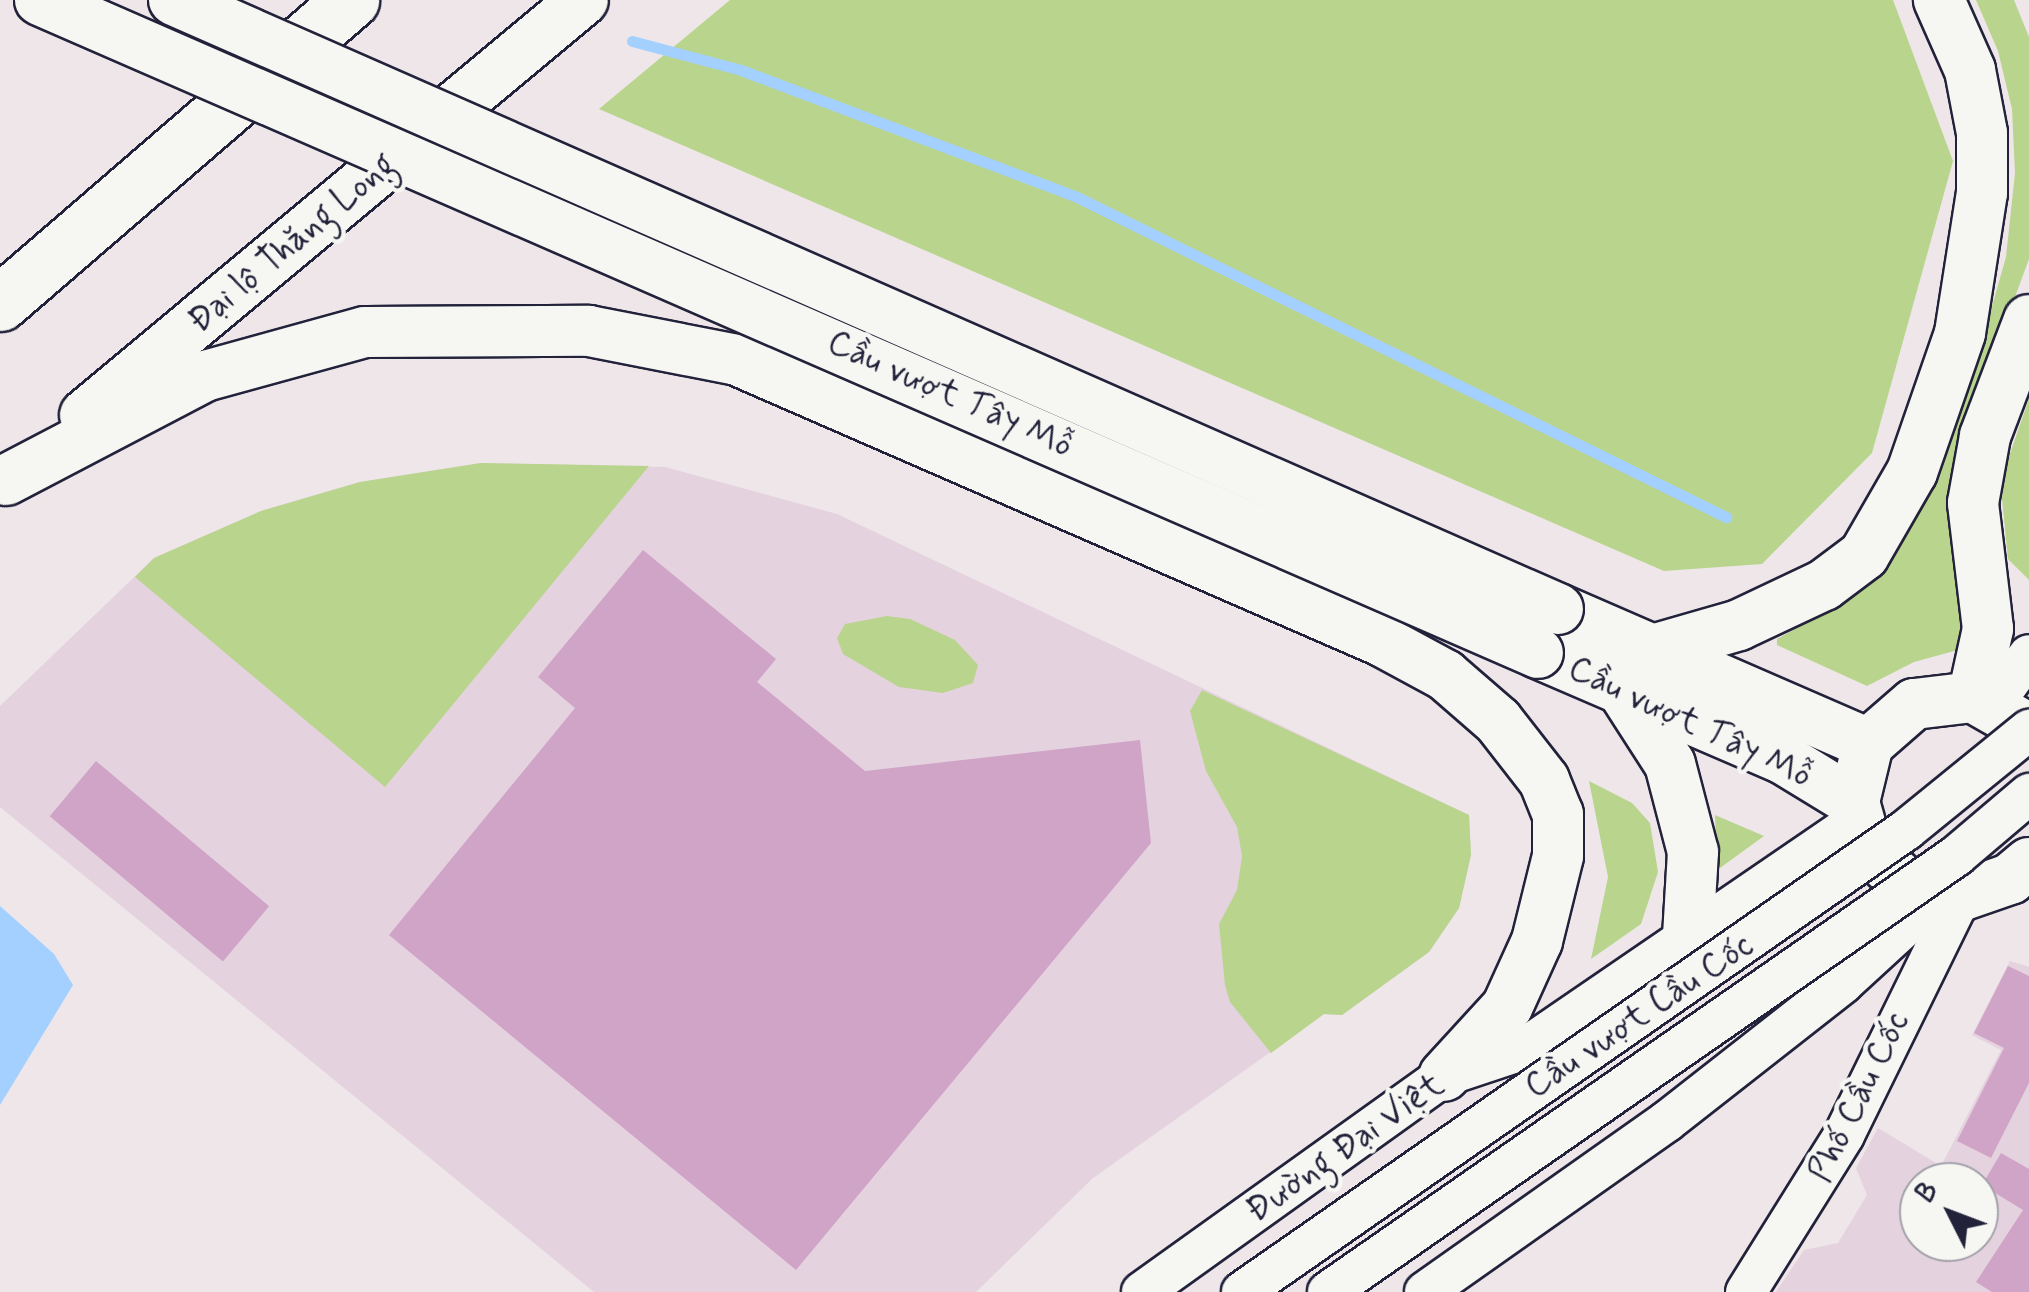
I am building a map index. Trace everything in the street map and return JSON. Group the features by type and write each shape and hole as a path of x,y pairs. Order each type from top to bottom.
{"highway":[{"path":"0,303 351,0"}],"main road":[{"name":"Cầu vượt Tây Mỗ","path":"40,0 1548,631 1656,649 1868,744"},
{"name":"Cầu vượt Tây Mỗ","path":"174,0 1548,631 1621,688 1782,758 1855,811"},
{"name":"Đại lộ Thăng Long","path":"3,482 583,0"},
{"path":"1656,649 1739,625 1824,585 1864,555 1912,472 1960,333 1982,193 1982,133 1970,70 1940,0"},
{"path":"2029,320 1985,436 1974,502 1988,630 2006,715 1914,704 1868,744 1855,811 1886,870 1950,896 2010,880 2029,863"},
{"path":"3,482 205,376 365,332 589,330 737,360 1382,641 1445,675 1498,721 1544,780 1558,814 1558,856 1536,940 1508,1007 1444,1076"},
{"path":"1621,688 1670,764 1693,852 1688,935"}],"street":[{"path":"2006,715 2029,656"},
{"name":"Cầu vượt Cầu Cốc","path":"1242,1292 1876,852 2006,715"},
{"name":"Cầu vượt Cầu Cốc","path":"1328,1292 1956,856 2029,794"},
{"name":"Đường Đại Việt","path":"1142,1292 1444,1076 1522,1050 1688,935 1855,811"},
{"path":"1425,1292 1666,1122 1950,896"},
{"name":"Phố Cầu Cốc","path":"1746,1292 1808,1198 1950,896"}],"shaded area":[{"path":"481,463 665,467 837,514 1469,815 1471,855 1459,908 1429,952 1342,1015 1324,1014 1093,1178 976,1292 594,1292 0,807 0,706 154,558 261,511 360,482"},
{"path":"2010,961 2029,967 2029,1292 1776,1292 1804,1250 1838,1243 1867,1195 1856,1168 1878,1128 1934,1162 1899,1162 1899,1262 1999,1262 1999,1162 1943,1162 2001,1050 1972,1035"}],"green space":[{"path":"730,0 1893,0 1953,161 1872,453 1762,564 1664,571 599,109"},
{"path":"1976,0 2014,0 2029,37 2029,259 1952,467 1965,648 1914,662 1867,686 1777,645 1777,639 1834,607 1979,352 2006,257 2015,173 2012,109 1998,51"},
{"path":"2029,399 2029,580 2008,559 2002,498 2005,468"},
{"path":"481,463 649,466 385,787 135,577 154,558 261,511 360,482"},
{"path":"887,616 910,619 955,640 978,665 973,683 943,693 899,687 843,654 837,638 845,624"},
{"path":"1202,690 1469,815 1471,855 1459,908 1429,952 1342,1015 1324,1014 1271,1053 1230,1002 1225,985 1219,924 1237,890 1242,856 1237,827 1206,771 1190,711"},
{"path":"1589,781 1632,803 1650,823 1658,872 1641,924 1591,959 1608,877"},
{"path":"1715,815 1764,836 1720,868"}],"water":[{"path":"0,906 54,954 73,985 0,1105"}],"building":[{"path":"643,550 776,659 757,682 865,771 1140,740 1151,843 796,1270 389,935 575,708 538,677"},
{"path":"96,761 269,906 223,961 50,816"},
{"path":"2008,966 2029,976 2029,1083 1991,1158 1957,1141 2004,1048 1974,1033"},
{"path":"2001,1153 2029,1169 2029,1292 1992,1292 1976,1282 1989,1262 1999,1262 1999,1247 2023,1210 1999,1195 1999,1162 1996,1162"}],"waterway":[{"path":"632,41 741,70 1077,197 1726,517"}]}
